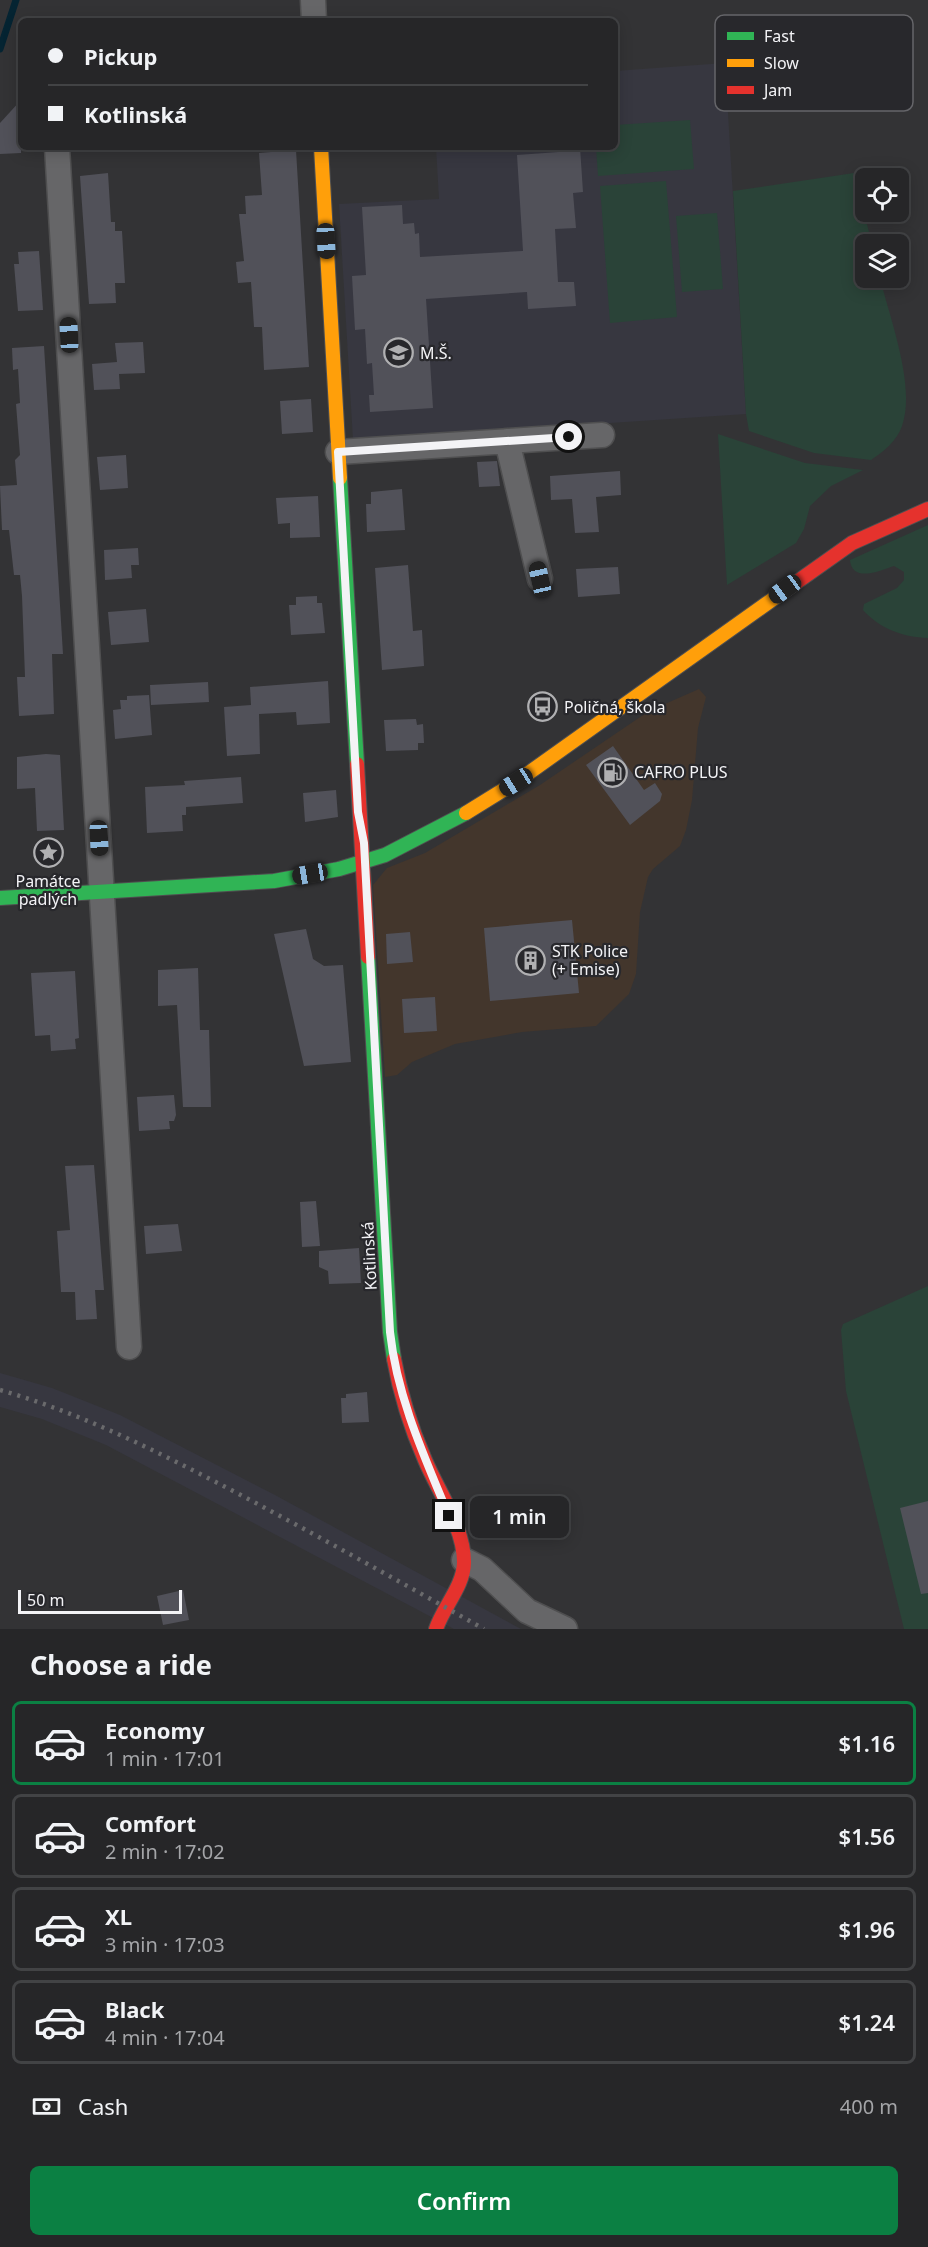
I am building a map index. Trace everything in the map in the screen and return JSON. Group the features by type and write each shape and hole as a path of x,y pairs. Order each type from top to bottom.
{"street":[{"path":"313,0 314,18"},
{"path":"57,150 129,1347"},
{"name":"Kotlinská","path":"321,150 358,812 364,863 393,1356 409,1415 458,1536 464,1560 460,1582 436,1629"},
{"path":"338,452 602,435"},
{"path":"507,441 540,579"},
{"path":"0,898 274,881 364,863 416,841 500,792 836,553 876,531 928,509"},
{"path":"464,1560 482,1569 527,1611 564,1629"}],"shaded area":[{"path":"715,64 715,111 728,111 746,414 353,440 339,204 439,199 436,150 618,150 618,71"},
{"path":"699,689 706,697 698,728 692,800 686,830 680,846 653,869 648,877 640,912 636,974 629,994 596,1026 522,1032 455,1044 412,1062 397,1075 385,1077 373,885 387,868 425,853 540,785 649,711"},
{"path":"0,1373 52,1388 120,1415 275,1495 521,1629 454,1629 106,1445 42,1419 0,1407"}],"green space":[{"path":"690,120 694,169 598,176 596,150 618,150 618,125"},
{"path":"854,173 855,222 866,222 869,234 855,234 855,288 883,288 900,352 906,392 902,426 897,437 871,460 814,453 749,431 746,414 733,191"},
{"path":"666,181 677,317 610,323 600,186"},
{"path":"717,213 723,289 682,292 676,216"},
{"path":"718,434 805,463 863,470 831,486 810,506 804,529 796,543 727,585"},
{"path":"928,525 928,638 892,631 863,610 864,604 897,588 904,580 904,572 894,566 868,574 861,573 852,567 850,560"},
{"path":"928,1286 928,1629 904,1629 846,1391 841,1330 843,1324"}],"building":[{"path":"18,103 18,150 21,150 21,153 0,154 0,123"},
{"path":"296,150 309,367 264,370 262,327 254,327 251,282 238,283 236,262 244,261 239,214 246,214 245,196 262,195 259,153"},
{"path":"559,150 580,150 583,192 573,193 576,228 555,229 558,282 574,282 576,306 528,309 527,292 426,299 433,408 370,412 369,395 374,395 372,363 367,364 365,329 355,330 352,276 366,275 362,207 402,205 403,224 414,223 415,234 419,233 420,257 523,251 517,155 559,152"},
{"path":"108,173 111,222 115,222 115,231 122,231 125,283 115,283 116,303 89,304 80,176"},
{"path":"39,251 43,310 18,311 14,264 19,264 18,252"},
{"path":"143,342 145,373 119,374 120,389 94,390 92,364 117,362 115,343"},
{"path":"44,346 63,654 52,654 54,714 19,716 17,677 25,677 22,596 20,575 14,575 9,530 2,530 0,486 17,485 15,460 20,455 16,404 20,403 18,369 13,370 12,348"},
{"path":"311,399 313,432 282,434 280,401"},
{"path":"126,455 128,488 100,490 97,457"},
{"path":"497,461 500,486 479,487 477,462"},
{"path":"620,471 621,495 596,497 599,532 575,533 572,499 551,500 550,476"},
{"path":"402,489 405,530 367,532 366,504 371,504 371,492"},
{"path":"318,496 320,537 290,538 290,523 278,524 276,498"},
{"path":"138,548 139,565 131,565 132,578 105,580 104,550"},
{"path":"408,565 413,631 422,630 424,666 382,670 375,568"},
{"path":"618,567 620,594 578,597 576,569"},
{"path":"317,596 317,603 322,603 325,633 291,635 289,605 296,605 296,597"},
{"path":"146,609 149,642 111,645 108,612"},
{"path":"328,681 330,723 297,725 296,712 259,714 260,754 227,756 224,707 251,705 250,687"},
{"path":"208,682 209,702 151,705 150,685"},
{"path":"149,695 152,735 115,739 113,710 121,709 120,700 127,700 127,696"},
{"path":"416,719 417,725 423,724 424,743 418,743 418,750 386,751 384,720"},
{"path":"613,746 644,790 655,783 662,794 660,801 630,825 586,765"},
{"path":"60,755 64,830 37,831 35,788 17,789 17,757"},
{"path":"241,777 243,803 186,807 186,815 182,815 183,831 147,833 145,787 185,785 184,781"},
{"path":"336,790 338,817 305,822 303,793"},
{"name":"STK Police (+ Emise)","path":"572,920 579,993 490,1001 484,928"},
{"path":"306,929 313,959 324,966 343,965 351,1062 304,1066 274,934"},
{"path":"410,932 413,962 387,964 386,934"},
{"path":"198,968 200,1030 209,1030 211,1107 183,1107 177,1005 158,1006 158,970"},
{"path":"75,971 79,1038 75,1039 76,1049 51,1051 50,1035 35,1036 31,973"},
{"path":"435,997 437,1031 404,1033 402,999"},
{"path":"174,1095 176,1115 174,1121 169,1121 170,1129 139,1131 137,1097"},
{"path":"94,1165 104,1290 95,1290 97,1319 76,1320 75,1292 61,1292 57,1231 70,1230 65,1166"},
{"path":"316,1201 320,1246 302,1247 300,1202"},
{"path":"178,1224 182,1251 146,1254 144,1226"},
{"path":"359,1248 361,1283 329,1284 328,1271 319,1267 319,1251"},
{"path":"367,1392 369,1422 342,1423 341,1398 346,1398 346,1394"},
{"path":"928,1501 928,1593 921,1594 900,1508"},
{"path":"183,1590 189,1620 163,1625 157,1596"}],"waterway":[{"path":"0,49 16,0"}],"railway":[{"path":"0,1390 92,1423 179,1463 299,1526 484,1629"}],"traffic: fast":[{"path":"340,478 357,764"},
{"path":"0,898 274,881 339,869 385,855 466,813"},
{"path":"368,957 390,1332 394,1359"}],"traffic: slow":[{"path":"321,150 340,478"},
{"path":"466,813 516,782 787,589"}],"traffic: jam":[{"path":"787,589 852,543 928,509"},
{"path":"357,764 368,957"},
{"path":"394,1359 415,1436 455,1523 463,1549 464,1562 461,1580 436,1629"}],"place":[{"name":"M.Š.","path":"399,353"},
{"name":"Poličná, škola","path":"543,707"},
{"name":"CAFRO PLUS","path":"613,772"},
{"name":"Památce padlých","path":"48,853"},
{"name":"STK Police (+ Emise)","path":"531,960"}],"route":[{"path":"449,1516 409,1415 396,1374 390,1332 364,843 358,812 338,452 569,437"}]}
